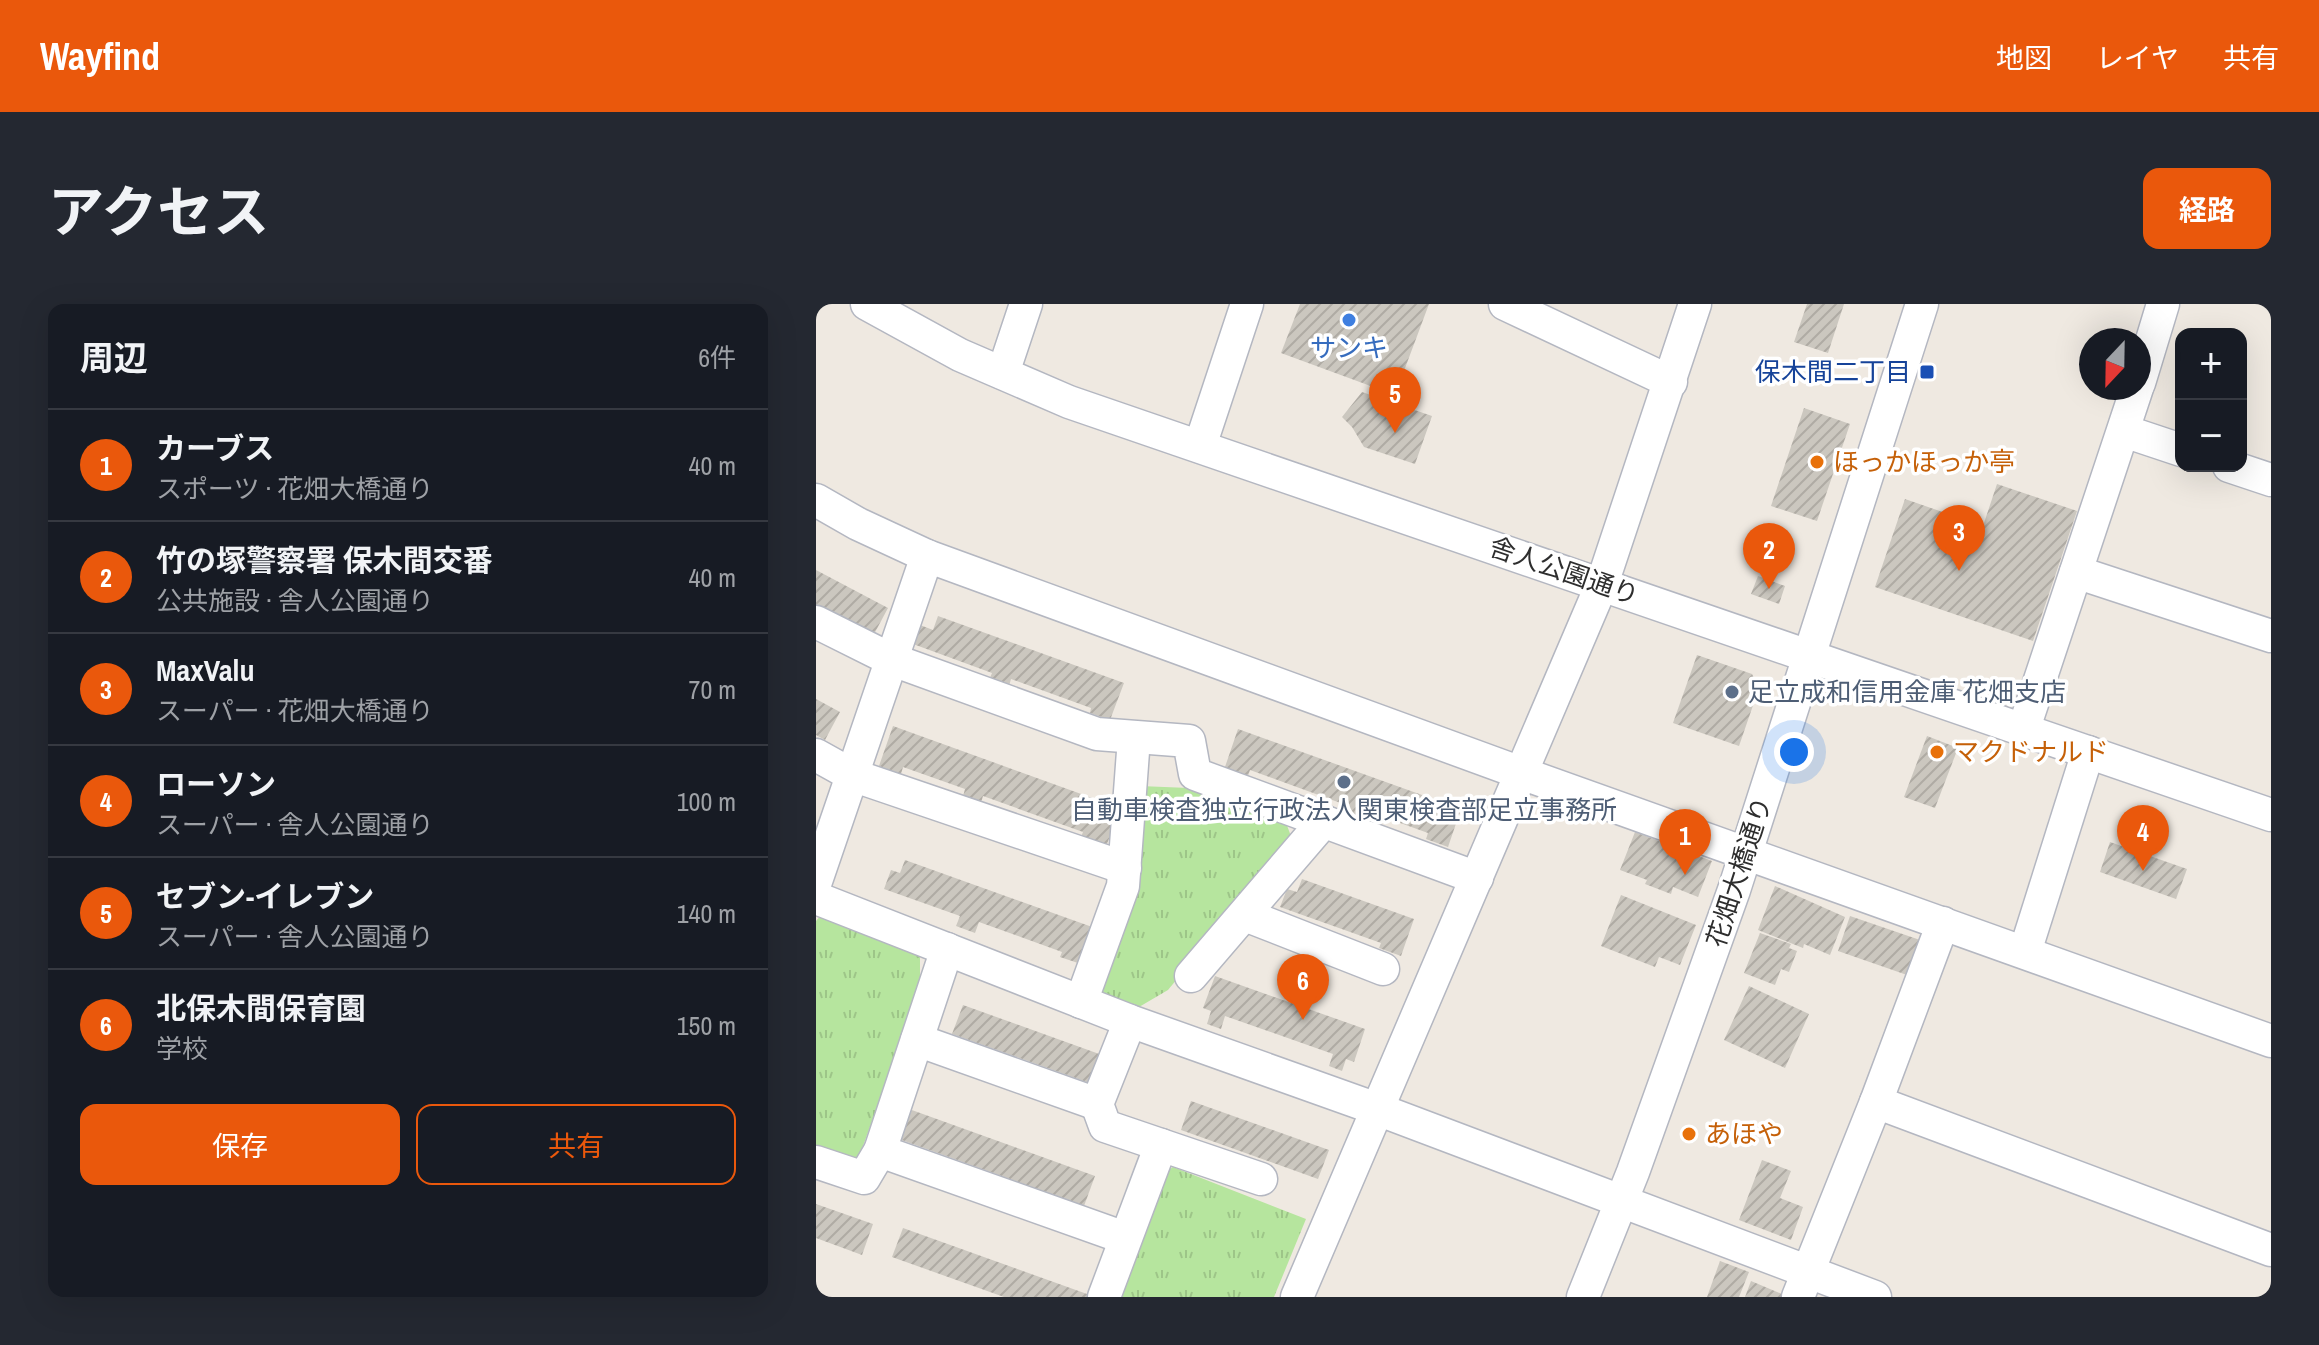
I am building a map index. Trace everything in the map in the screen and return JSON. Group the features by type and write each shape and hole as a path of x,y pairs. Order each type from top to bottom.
{"street":[{"name":"舎人公園通り","path":"867,304 960,355 1069,402 2271,815"},
{"path":"1003,373 1026,304"},
{"path":"1200,446 1247,304"},
{"path":"1505,304 1671,382"},
{"path":"1297,1297 1602,584 1695,304"},
{"name":"花畑大橋通り","path":"1583,1297 1622,1203 1683,1038 1922,304"},
{"path":"2151,343 2163,304"},
{"path":"2023,731 2133,400"},
{"path":"2124,431 2175,448"},
{"path":"2247,472 2271,480"},
{"path":"816,500 858,524 927,556 1521,773 2271,1041"},
{"path":"816,881 927,556"},
{"path":"2076,572 2271,636"},
{"path":"816,622 890,659 1097,734 1189,741 1195,774 1477,878"},
{"path":"1081,1002 1123,886 1134,738"},
{"path":"2025,952 2088,752"},
{"path":"816,755 852,775 1125,868"},
{"path":"1191,976 1324,821"},
{"path":"816,898 1130,1021 1377,1109 1622,1203 1803,1284 1875,1297"},
{"path":"1245,915 1383,969"},
{"path":"1803,1284 1943,923"},
{"path":"816,1162 864,1178 880,1151 947,949"},
{"path":"1130,1021 1097,1104 1105,1126 1261,1179"},
{"path":"917,1040 1097,1104"},
{"path":"1876,1102 2271,1250"},
{"path":"1104,1297 1161,1145"},
{"path":"880,1151 1125,1238"}],"green space":[{"path":"1140,786 1189,788 1285,820 1292,839 1168,990 1139,1007 1098,991"},
{"path":"822,914 920,955 920,988 858,1160 816,1153 816,921"},
{"path":"1173,1167 1306,1219 1274,1297 1116,1297 1160,1176"}],"building":[{"path":"1300,304 1429,304 1395,395 1281,353"},
{"path":"1807,304 1844,304 1828,353 1794,342"},
{"path":"1362,392 1432,416 1415,464 1364,447 1342,417"},
{"path":"1804,408 1850,424 1817,521 1771,506"},
{"path":"1997,484 2077,511 2033,641 1875,587 1905,499 1983,526"},
{"path":"816,570 888,608 873,636 816,606"},
{"path":"1758,576 1785,586 1779,604 1751,594"},
{"path":"938,616 1124,683 1110,720 1090,713 1091,708 1011,679 1007,693 987,685 992,673 913,644 920,625 933,630"},
{"path":"1697,655 1752,674 1759,688 1739,746 1673,723"},
{"path":"816,699 840,712 825,740 816,735"},
{"path":"893,726 1120,808 1106,847 1081,837 1083,832 983,796 980,806 962,800 965,789 903,767 901,774 879,766"},
{"path":"1238,729 1461,809 1448,847 1426,839 1428,833 1367,811 1363,822 1343,815 1346,805 1250,770 1248,776 1225,767"},
{"path":"1927,736 1958,748 1935,808 1904,797"},
{"path":"1635,832 1712,861 1698,897 1673,887 1671,894 1645,884 1647,880 1620,870"},
{"path":"2110,842 2187,869 2176,899 2100,872"},
{"path":"905,860 1095,928 1081,964 1060,957 1062,952 979,922 975,933 956,926 960,916 884,889 891,870 900,873"},
{"path":"1302,879 1414,919 1401,956 1379,948 1381,943 1280,907 1287,889 1297,892"},
{"path":"1775,886 1845,917 1830,955 1758,930"},
{"path":"1621,895 1696,925 1680,965 1659,957 1655,967 1601,946"},
{"path":"1850,916 1920,940 1907,975 1838,951"},
{"path":"1760,933 1791,944 1789,948 1797,951 1789,972 1781,969 1775,985 1744,973"},
{"path":"1215,976 1365,1029 1354,1062 1346,1059 1342,1071 1329,1066 1333,1054 1225,1016 1221,1029 1207,1024 1211,1011 1203,1008"},
{"path":"1749,986 1809,1014 1785,1068 1724,1040"},
{"path":"963,1005 1102,1055 1092,1084 952,1034"},
{"path":"1191,1101 1329,1150 1318,1179 1181,1130"},
{"path":"909,1109 1095,1176 1084,1206 899,1139"},
{"path":"1762,1160 1791,1171 1780,1198 1803,1207 1791,1240 1739,1220"},
{"path":"816,1204 873,1224 862,1255 816,1238"},
{"path":"903,1228 1087,1294 1087,1297 1004,1297 892,1257"},
{"path":"1720,1261 1749,1272 1739,1297 1707,1297"},
{"path":"1751,1281 1789,1297 1745,1297"}],"place":[{"name":"サンキ","path":"1349,320"},
{"name":"保木間二丁目","path":"1927,372"},
{"name":"セブン-イレブン","path":"1395,433"},
{"name":"ほっかほっか亭","path":"1817,462"},
{"name":"MaxValu","path":"1959,571"},
{"name":"竹の塚警察署 保木間交番","path":"1769,589"},
{"name":"足立成和信用金庫 花畑支店","path":"1732,692"},
{"name":"マクドナルド","path":"1937,752"},
{"name":"自動車検査独立行政法人関東検査部足立事務所","path":"1344,782"},
{"name":"ローソン","path":"2143,871"},
{"name":"カーブス","path":"1685,875"},
{"name":"北保木間保育園","path":"1303,1020"},
{"name":"あほや","path":"1689,1134"}]}
